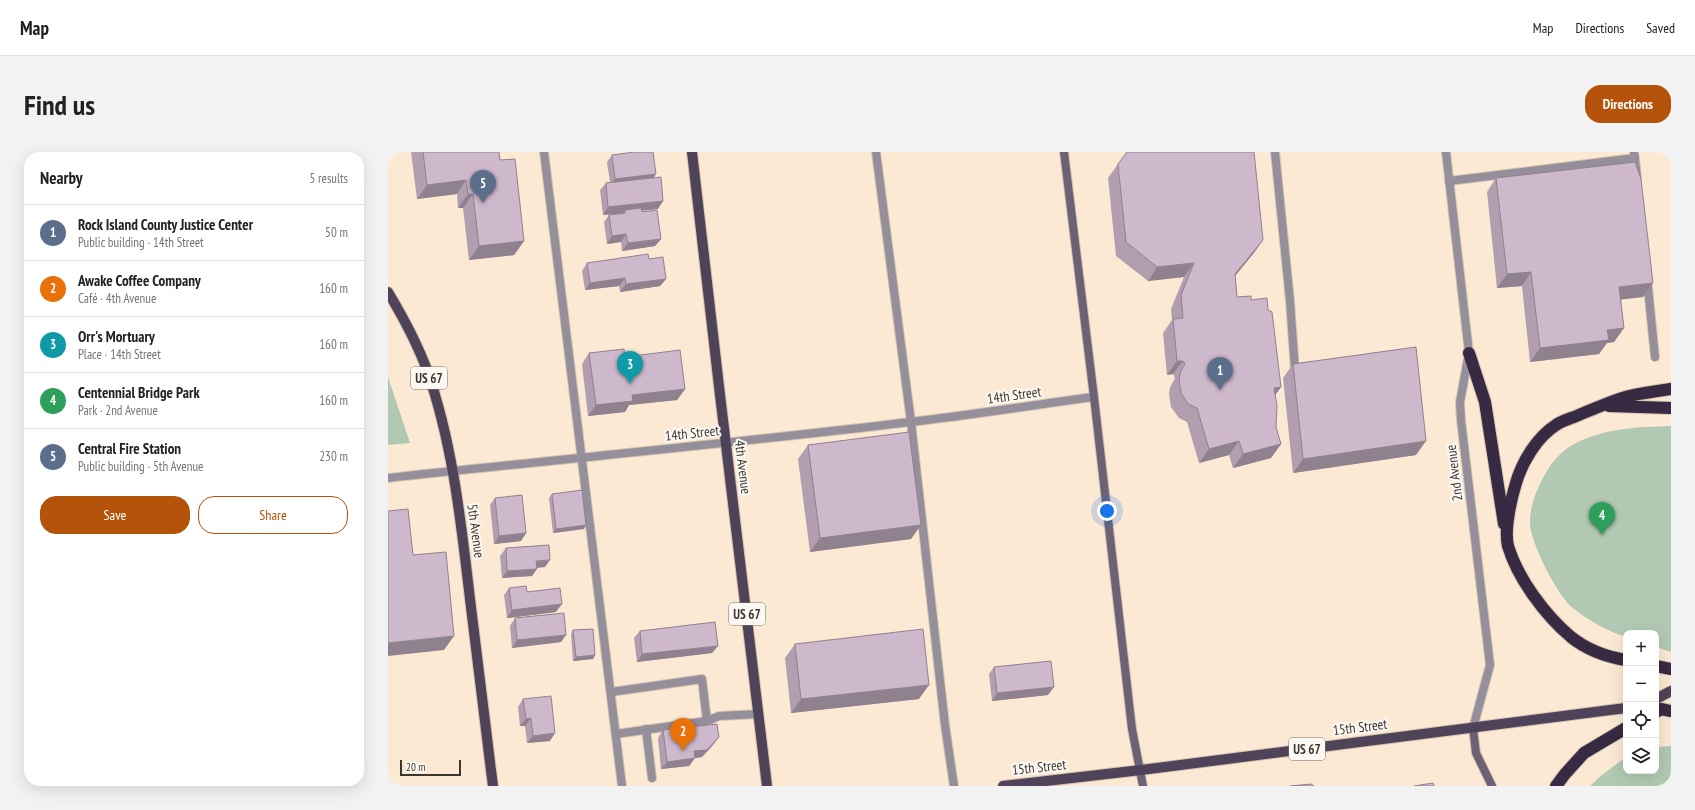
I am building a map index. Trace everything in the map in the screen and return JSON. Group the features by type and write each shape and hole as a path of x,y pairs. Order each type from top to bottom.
{"highway":[{"path":"1469,353 1485,402 1498,494 1508,545 1527,588 1571,637 1590,649 1623,659"},
{"path":"1508,545 1508,518 1512,496 1521,467 1539,441 1556,425 1601,406 1628,396 1671,389"},
{"path":"1601,406 1671,408"},
{"path":"1659,667 1671,669"},
{"path":"1556,786 1564,774 1584,753 1623,730"}],"main road":[{"name":"4th Avenue","path":"692,152 768,786"},
{"name":"5th Avenue","path":"388,292 406,323 427,370 440,415 452,471 460,516 493,786"},
{"path":"1660,708 1671,691"},
{"name":"15th Street","path":"1002,786 1141,770 1623,708"}],"street":[{"path":"544,152 622,786"},
{"path":"876,152 910,422 944,718 954,786"},
{"path":"1064,152 1132,729 1143,786"},
{"path":"1275,152 1290,300 1295,370"},
{"name":"2nd Avenue","path":"1446,152 1469,353 1460,402 1461,420 1490,665 1473,728 1476,753 1492,786"},
{"path":"1450,181 1635,155 1638,185"},
{"path":"1646,271 1655,357"},
{"name":"14th Street","path":"388,478 581,459 910,422 1094,397"},
{"path":"611,692 702,679 708,721"},
{"path":"616,734 708,721 719,716 759,714"},
{"path":"646,729 652,778"}],"green space":[{"path":"388,377 410,443 388,445"},
{"path":"1671,426 1671,652 1659,648 1659,630 1623,630 1623,636 1598,625 1573,608 1560,593 1553,581 1540,555 1531,532 1530,523 1533,500 1548,469 1556,458 1570,446 1587,438 1611,431"},
{"path":"1671,746 1671,786 1590,786 1623,759 1623,774 1659,774 1659,747"}],"building":[{"path":"423,152 499,152 500,160 515,159 524,241 479,246 473,194 468,194 466,180 427,185"},
{"path":"635,152 653,152 656,174 615,179 612,155"},
{"path":"1127,152 1254,152 1263,240 1235,274 1237,297 1251,296 1251,300 1267,298 1268,310 1272,312 1281,387 1274,388 1277,406 1276,427 1281,444 1243,454 1239,441 1209,449 1197,408 1188,404 1181,393 1179,380 1180,373 1185,364 1183,361 1177,361 1173,319 1183,318 1181,295 1194,263 1157,267 1126,242 1118,164"},
{"path":"1635,162 1641,179 1653,283 1619,287 1624,328 1607,330 1609,340 1540,348 1531,272 1507,274 1496,178"},
{"path":"661,177 663,201 608,207 606,183"},
{"path":"641,208 642,212 657,210 661,239 628,243 626,234 612,236 609,215 625,213 625,210"},
{"path":"648,254 649,259 663,257 666,279 626,284 625,278 590,283 587,263"},
{"path":"1416,347 1426,441 1303,459 1293,364"},
{"path":"624,349 625,357 680,350 685,389 632,395 633,401 596,405 589,353"},
{"path":"909,432 921,525 820,538 808,445"},
{"path":"582,490 586,525 556,529 552,494"},
{"path":"522,495 526,533 499,536 495,498"},
{"path":"408,509 413,555 446,552 454,636 388,643 388,511"},
{"path":"549,545 550,560 536,561 537,569 507,571 506,548"},
{"path":"526,586 527,592 560,588 562,604 512,610 509,588"},
{"path":"564,613 566,635 517,640 515,618"},
{"path":"715,622 718,646 642,654 640,631"},
{"path":"593,629 595,655 576,657 573,630"},
{"path":"923,629 929,685 801,699 795,644"},
{"path":"1051,661 1054,687 997,693 994,667"},
{"path":"551,696 555,733 533,736 531,718 526,719 523,699"},
{"path":"717,724 719,737 707,750 694,751 695,758 667,762 663,730"},
{"path":"1433,783 1434,786 1414,786"},
{"path":"1311,784 1314,786 1290,786"}],"place":[{"name":"Central Fire Station","path":"483,203"},
{"name":"Orr's Mortuary","path":"630,384"},
{"name":"Rock Island County Justice Center","path":"1220,390"},
{"name":"Centennial Bridge Park","path":"1602,535"},
{"name":"Awake Coffee Company","path":"683,751"}]}
